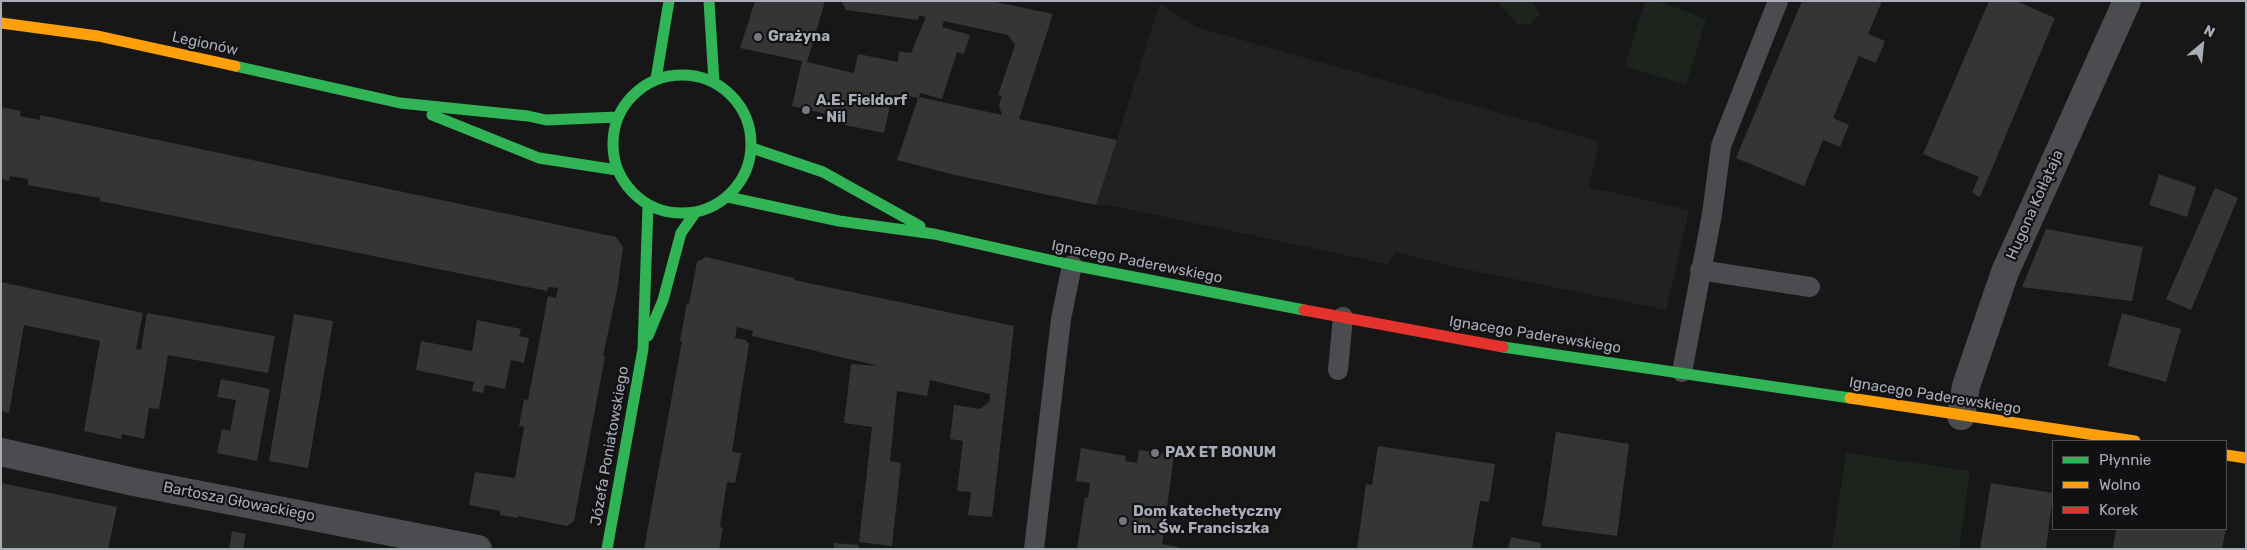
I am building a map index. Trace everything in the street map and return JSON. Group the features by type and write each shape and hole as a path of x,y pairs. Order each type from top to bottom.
{"main road":[{"path":"656,80 669,1"},
{"path":"709,1 714,82"},
{"name":"Legionów","path":"1,23 98,36 400,102 528,116 546,120 618,117"},
{"path":"675,75 695,76 714,82 730,94 742,110 750,128 752,148 744,175 728,197 712,207 695,213 663,212 648,206 625,184 617,170 613,153 613,135 618,117 627,102 640,89 656,80 675,75"},
{"name":"Legionów","path":"400,102 539,158 617,170"},
{"name":"Ignacego Paderewskiego","path":"752,148 823,172 934,234"},
{"name":"Ignacego Paderewskiego","path":"728,197 838,221 934,234 1072,265 1472,342 2127,440"},
{"name":"Józefa Poniatowskiego","path":"607,549 643,349 643,295 648,206"},
{"name":"Józefa Poniatowskiego","path":"643,349 663,300 681,233 695,213"},
{"path":"2227,455 2246,458"}],"street":[{"name":"Hugona Kołłątaja","path":"1961,416 1966,386 2005,272 2127,1"},
{"name":"Bartosza Głowackiego","path":"1,452 134,482 478,549"}],"lane":[{"path":"1682,372 1712,214 1721,146 1778,1"},
{"path":"1034,549 1061,319 1072,265"},
{"path":"1700,270 1810,286"},
{"path":"1338,370 1343,317"}],"shaded area":[{"path":"1532,1 1540,14 1530,24 1518,24 1497,2 1477,2"},
{"path":"1645,1 1658,1 1706,19 1686,85 1625,66"},
{"path":"1160,3 1196,27 1599,141 1589,187 1689,210 1666,310 1459,268 1396,252 1387,264 1109,205 1096,205"},
{"path":"1846,453 1970,471 1959,549 1832,549"}],"building":[{"path":"755,1 825,1 807,62 854,73 858,54 898,62 899,51 911,53 926,17 919,15 918,20 846,10 841,1 991,1 1053,14 1019,119 1117,140 1096,205 955,175 897,160 918,98 905,95 903,104 891,102 884,133 845,125 830,115 792,106 802,61 740,48","holes":["944,21 1008,35 1015,45 998,95 1002,96 999,105 1002,115 919,97 920,93 942,99 957,52 964,54 970,35 942,27"]},
{"path":"1802,1 1882,1 1868,34 1885,41 1876,63 1859,56 1833,118 1849,125 1840,147 1823,140 1804,186 1736,158"},
{"path":"1989,1 2016,1 2055,18 1980,197 1972,193 1979,177 1923,154"},
{"path":"1,107 21,111 20,116 40,120 40,115 616,237 623,247 617,291 603,356 605,357 574,521 567,526 518,516 518,518 500,515 500,511 469,505 475,472 515,478 524,427 519,426 524,399 528,400 548,296 556,298 558,288 548,287 547,291 100,201 100,198 28,185 28,179 10,176 9,181 1,179"},
{"path":"2159,174 2196,187 2187,217 2149,205"},
{"path":"2215,188 2238,198 2191,310 2166,299"},
{"path":"2046,229 2143,247 2132,301 2022,287"},
{"path":"706,257 794,278 794,280 1014,326 992,517 968,515 971,492 957,491 963,441 950,439 954,405 980,409 990,401 990,394 930,380 927,396 897,391 890,461 901,463 892,546 859,542 872,427 844,423 851,364 879,366 752,336 753,331 737,327 735,338 746,340 749,344 732,452 741,453 735,483 727,482 720,527 723,528 719,549 644,549 682,341 680,341 687,303 689,304 697,262"},
{"path":"1,282 143,313 136,349 141,350 147,313 275,336 268,373 168,355 159,409 149,408 144,439 122,434 121,439 84,431 100,341 24,325 9,413 1,411"},
{"path":"2122,313 2181,329 2166,382 2108,366"},
{"path":"294,314 333,321 308,468 269,461"},
{"path":"477,320 521,329 519,336 529,338 524,363 511,360 505,389 485,385 483,393 472,391 474,382 416,370 421,341 472,351"},
{"path":"221,379 270,389 257,461 217,453 222,429 230,431 236,400 217,397"},
{"path":"1556,432 1629,444 1617,536 1542,526"},
{"path":"1378,446 1495,464 1489,502 1480,501 1472,549 1357,549 1366,484 1372,485"},
{"name":"Dom katechetyczny im. Św. Franciszka","path":"1081,448 1126,456 1125,461 1137,463 1139,450 1174,455 1162,544 1178,547 1177,549 1077,549 1085,497 1088,498 1090,483 1076,481"},
{"path":"1,483 117,507 108,549 1,549"},
{"path":"1991,483 2052,493 2046,549 1980,549"},
{"path":"2116,530 2226,530 2222,549 2113,549"},
{"path":"232,531 246,534 243,549 229,549"},
{"path":"1511,537 1541,543 1540,549 1508,549"},
{"path":"834,543 859,545 858,549 834,549"}],"traffic: fast":[{"path":"656,79 669,1"},
{"path":"709,1 714,82"},
{"path":"235,66 400,103 528,116 546,120 617,117"},
{"path":"682,75 696,76 709,80 721,86 731,95 740,105 746,117 750,130 751,144 750,158 746,171 740,183 731,193 721,202 709,208 696,212 682,213 668,212 655,208 643,202 633,193 624,183 618,171 614,158 613,144 614,130 618,117 624,105 633,95 643,86 655,80 668,76 682,75"},
{"path":"432,115 539,158 617,170"},
{"path":"752,148 823,172 920,226"},
{"path":"728,197 839,221 934,234 1072,265 1304,310"},
{"path":"607,549 643,349 648,206"},
{"path":"648,336 663,300 681,233 695,213"},
{"path":"1503,347 1850,398"}],"traffic: slow":[{"path":"1,23 98,36 235,66"},
{"path":"1850,398 2128,440"},
{"path":"2227,455 2246,458"}],"traffic: jam":[{"path":"1304,310 1503,347"}],"place":[{"name":"Grażyna","path":"758,37"},
{"name":"A.E. Fieldorf - Nil","path":"806,110"},
{"name":"PAX ET BONUM","path":"1155,453"},
{"name":"Dom katechetyczny im. Św. Franciszka","path":"1123,521"}]}
